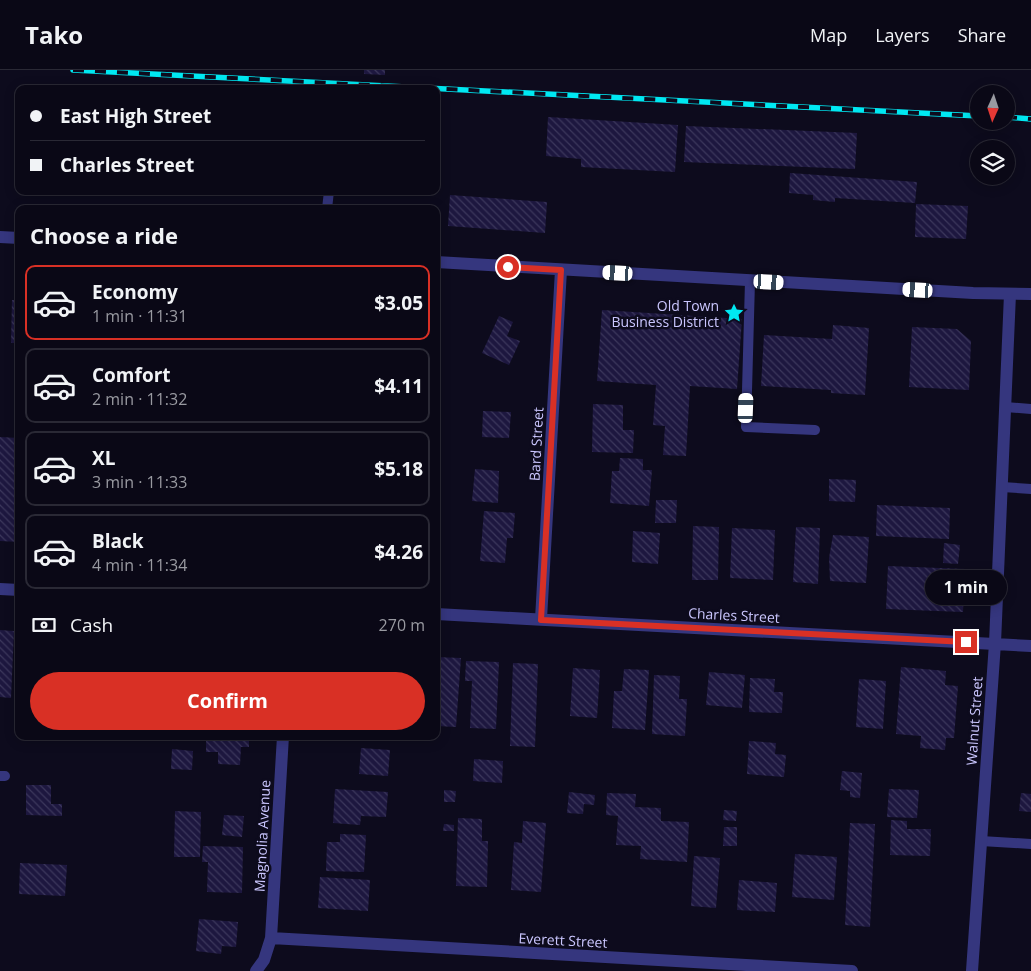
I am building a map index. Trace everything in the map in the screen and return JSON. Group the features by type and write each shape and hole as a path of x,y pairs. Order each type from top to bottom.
{"street":[{"path":"0,237 15,238"},
{"path":"440,262 750,281 1031,294"},
{"name":"Bard Street","path":"541,620 561,270"},
{"name":"Walnut Street","path":"972,971 995,643 1010,294"},
{"path":"0,589 15,590"},
{"name":"Charles Street","path":"440,614 1031,646"},
{"name":"Magnolia Avenue","path":"256,971 264,960 272,938 283,740"},
{"name":"Everett Street","path":"272,938 852,971"}],"lane":[{"path":"750,281 746,427 815,430"},
{"path":"1005,407 1031,409"},
{"path":"1002,487 1031,489"},
{"path":"981,841 1031,844"}],"building":[{"path":"364,70 385,70 385,75 364,74"},
{"path":"548,117 678,125 675,172 581,167 581,159 546,156"},
{"path":"686,126 857,133 855,169 684,162"},
{"path":"790,173 917,182 915,203 835,198 835,202 813,200 813,195 789,193"},
{"path":"450,195 547,202 545,233 448,226"},
{"path":"916,204 968,206 966,239 915,237"},
{"path":"12,300 15,300 15,343 11,343"},
{"path":"602,310 742,319 737,389 690,386 686,456 663,455 665,426 653,425 656,385 597,381"},
{"path":"499,316 513,322 507,336 520,341 509,365 482,353"},
{"path":"833,325 869,328 865,395 831,393 831,390 761,386 764,335 832,339"},
{"path":"912,327 957,329 971,341 969,390 909,387"},
{"path":"593,404 623,405 623,430 634,430 633,453 592,452"},
{"path":"483,411 511,412 509,438 482,437"},
{"path":"0,437 15,438 15,542 0,541"},
{"path":"620,458 643,459 643,470 652,470 649,506 610,503 612,471 619,471"},
{"path":"475,469 499,471 498,503 472,501"},
{"path":"829,479 856,480 855,502 829,501"},
{"path":"656,500 677,500 676,523 655,523"},
{"path":"877,505 950,508 949,539 876,536"},
{"path":"484,511 515,513 513,538 507,538 505,563 480,561"},
{"path":"693,526 719,527 718,580 692,580"},
{"path":"796,527 820,528 818,584 793,582"},
{"path":"732,528 775,530 773,580 730,578"},
{"path":"633,531 660,533 658,564 632,562"},
{"path":"833,535 869,537 866,583 830,581 829,558"},
{"path":"944,543 960,545 958,564 943,563"},
{"path":"888,566 965,569 963,612 886,609"},
{"path":"0,630 14,631 11,698 0,697"},
{"path":"440,657 461,658 456,727 440,726"},
{"path":"466,661 499,662 496,729 470,728 472,681 465,681"},
{"path":"513,663 538,664 535,747 510,746"},
{"path":"901,667 946,671 945,685 958,686 954,738 946,738 945,750 920,748 921,736 896,734"},
{"path":"573,668 600,670 597,718 570,716"},
{"path":"624,669 649,670 645,730 612,728 614,691 622,691"},
{"path":"709,672 745,675 742,708 706,705"},
{"path":"654,675 680,676 679,699 687,699 685,736 652,734"},
{"path":"750,678 775,679 774,692 783,692 782,713 749,712"},
{"path":"859,679 886,681 883,729 856,727"},
{"path":"206,740 249,740 249,747 241,747 240,765 218,764 218,752 206,752"},
{"path":"749,741 776,743 775,754 786,755 784,777 747,774"},
{"path":"361,748 390,750 388,776 359,774"},
{"path":"172,749 193,751 192,770 171,769"},
{"path":"474,759 503,761 502,783 473,781"},
{"path":"842,771 862,773 860,798 850,797 850,791 840,790"},
{"path":"26,785 51,785 51,804 62,804 62,816 26,815"},
{"path":"335,789 388,792 386,817 361,816 360,825 333,823"},
{"path":"889,789 919,790 917,818 887,817"},
{"path":"444,790 456,791 455,802 444,802"},
{"path":"569,792 595,795 594,805 584,804 583,814 567,813"},
{"path":"607,793 636,794 635,807 661,808 661,821 689,822 687,862 640,859 641,846 616,845 618,816 606,815"},
{"path":"1021,793 1031,794 1031,812 1019,811"},
{"path":"724,810 737,811 736,821 723,820"},
{"path":"175,811 201,812 200,857 174,857"},
{"path":"224,815 244,816 242,837 222,835"},
{"path":"458,818 482,819 482,841 488,841 487,887 456,886"},
{"path":"891,820 907,821 907,829 931,829 930,856 890,855"},
{"path":"523,821 546,823 541,892 511,890 514,842 522,843"},
{"path":"850,823 875,824 870,927 845,925"},
{"path":"444,824 454,825 454,831 443,831"},
{"path":"724,827 737,827 737,846 723,846"},
{"path":"340,834 366,835 364,872 326,871 327,842 340,842"},
{"path":"203,846 243,847 242,893 207,892 208,862 202,862"},
{"path":"795,854 837,857 834,900 792,897"},
{"path":"694,856 720,858 716,908 691,906"},
{"path":"20,863 67,865 65,896 19,894"},
{"path":"320,877 370,880 368,911 318,908"},
{"path":"739,880 777,883 775,912 737,910"},
{"path":"199,919 238,922 236,947 222,946 221,954 196,951"}],"railway":[{"path":"73,70 368,85"},
{"path":"440,89 970,116"},
{"path":"1015,118 1031,119"}],"place":[{"name":"Old Town Business District","path":"734,313"}],"route":[{"path":"508,267 561,270 541,620 966,642"}]}
